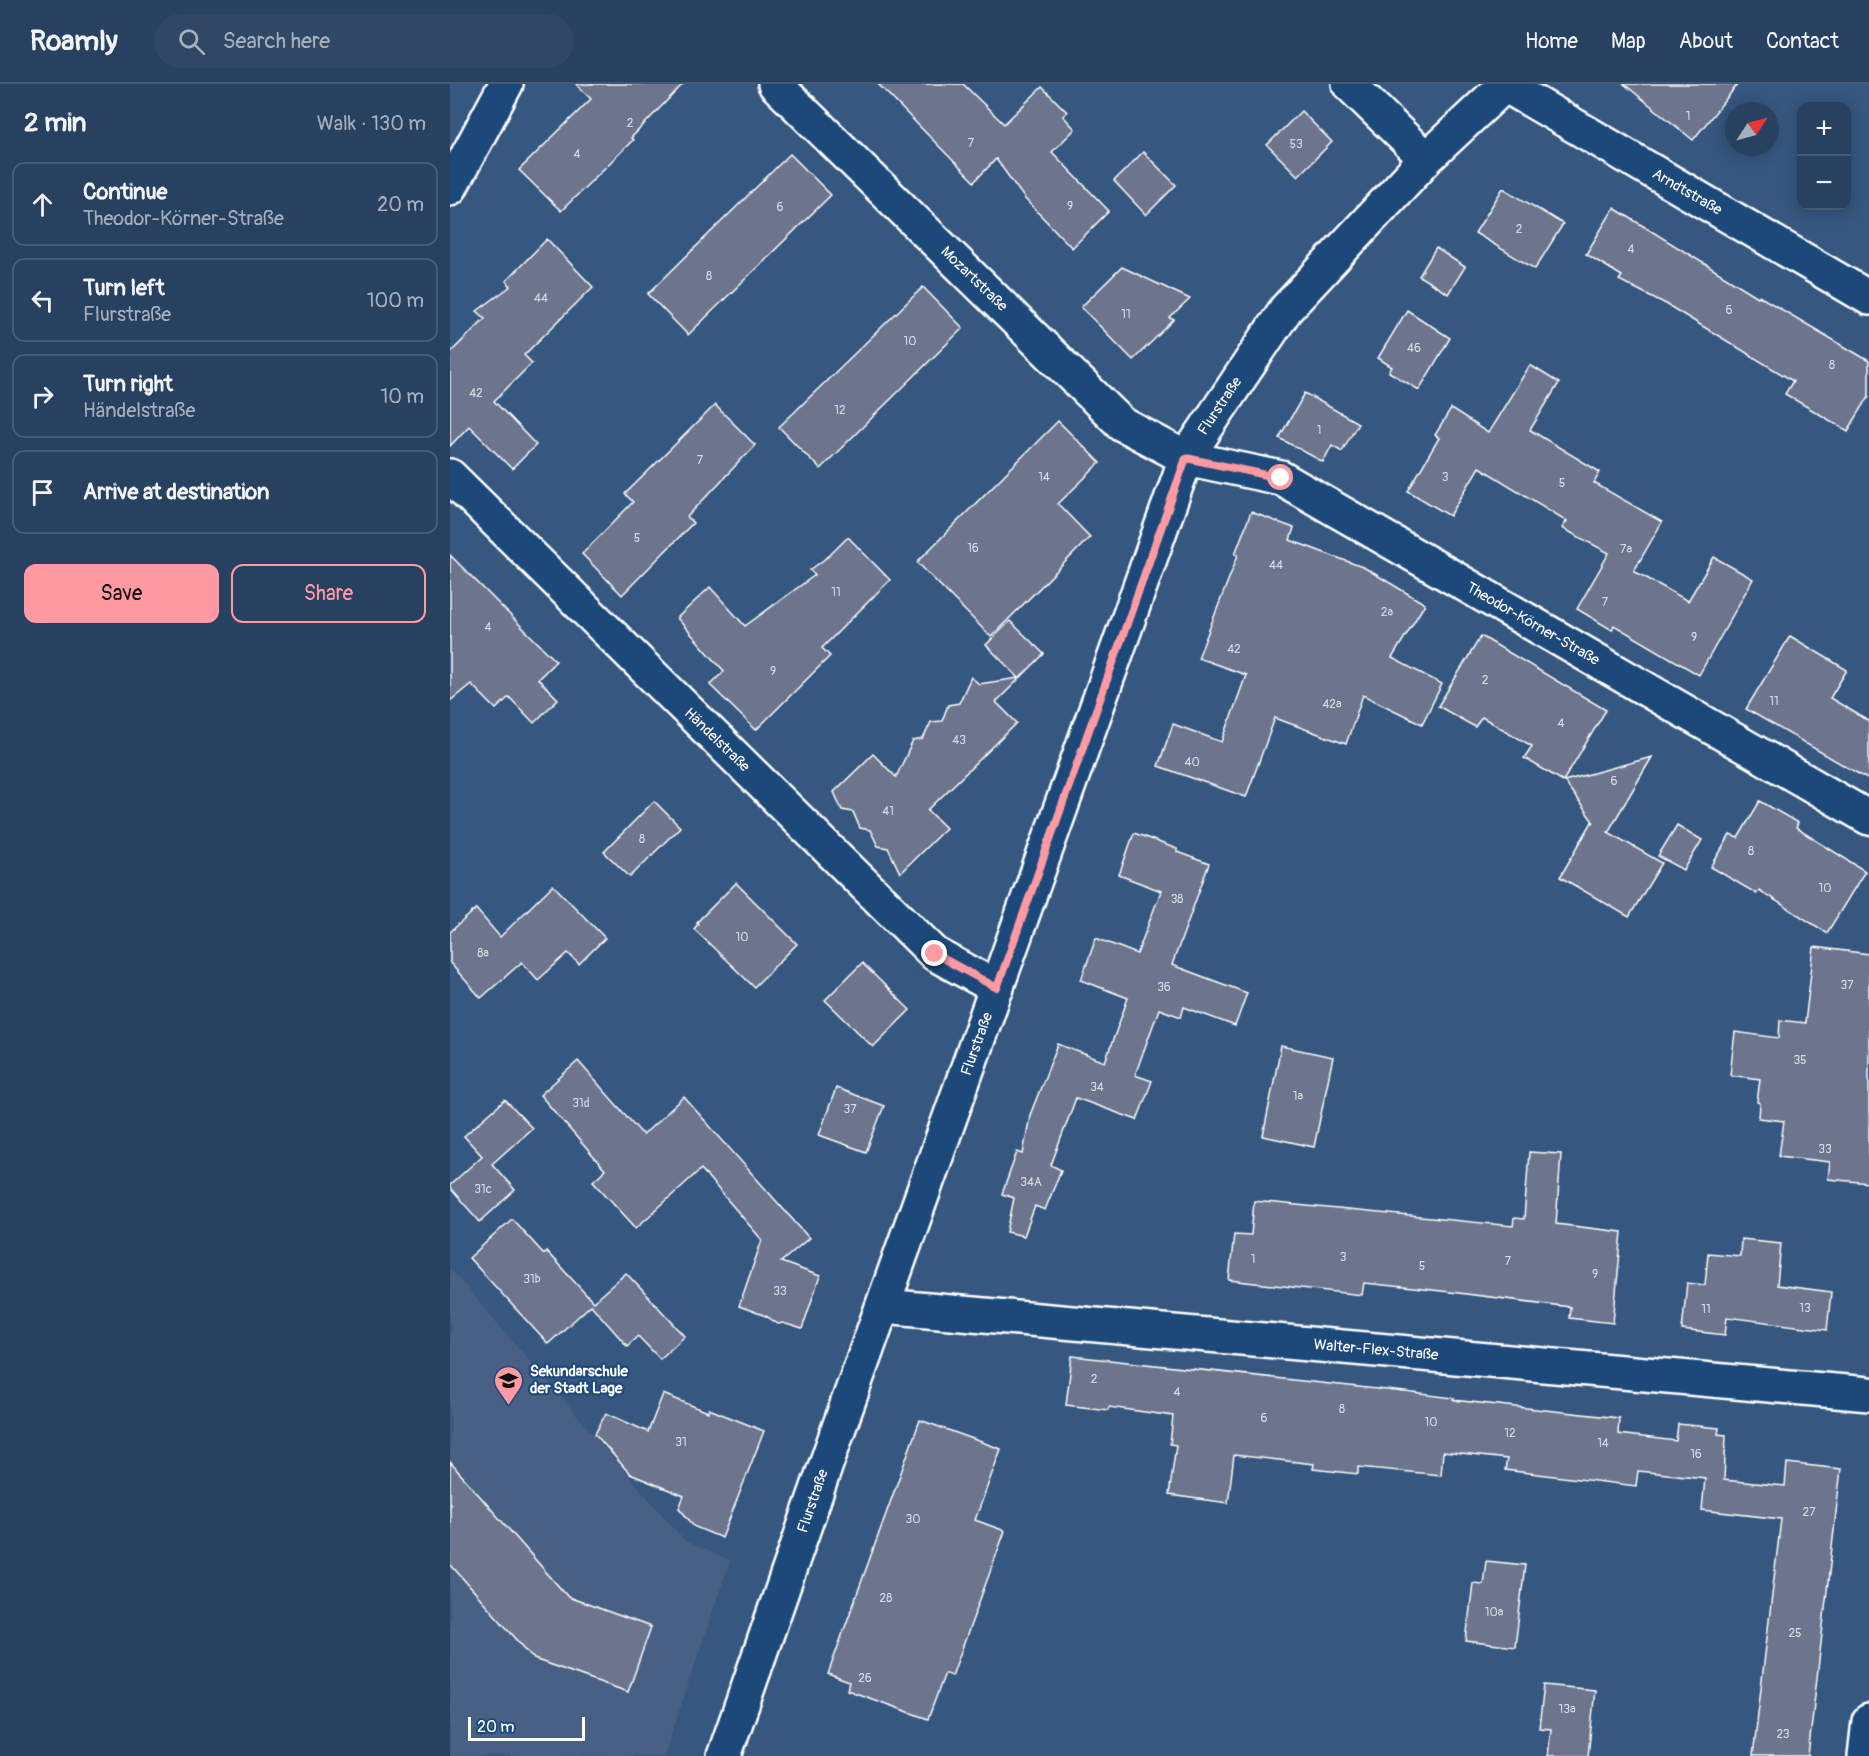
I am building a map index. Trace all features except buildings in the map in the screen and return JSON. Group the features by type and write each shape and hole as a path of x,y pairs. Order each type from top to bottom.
{"street":[{"path":"450,189 506,84"},
{"name":"Mozartstraße","path":"775,84 1122,424 1186,458"},
{"path":"1349,84 1426,159"},
{"name":"Flurstraße","path":"724,1756 1186,458 1286,309 1426,159 1505,85"},
{"name":"Arndtstraße","path":"1505,85 1869,298"},
{"name":"Theodor-Körner-Straße","path":"1186,458 1281,478 1869,818"},
{"name":"Händelstraße","path":"450,476 935,954 997,988"},
{"name":"Walter-Flex-Straße","path":"883,1306 1869,1394"},
{"path":"1865,1756 1869,1721"}],"shaded area":[{"name":"Sekundarschule der Stadt Lage","path":"450,1268 685,1541 730,1561 664,1756 450,1756"}],"place":[{"name":"Sekundarschule der Stadt Lage","path":"509,1406"}],"route":[{"path":"935,954 997,988 1186,458 1281,478"}]}
